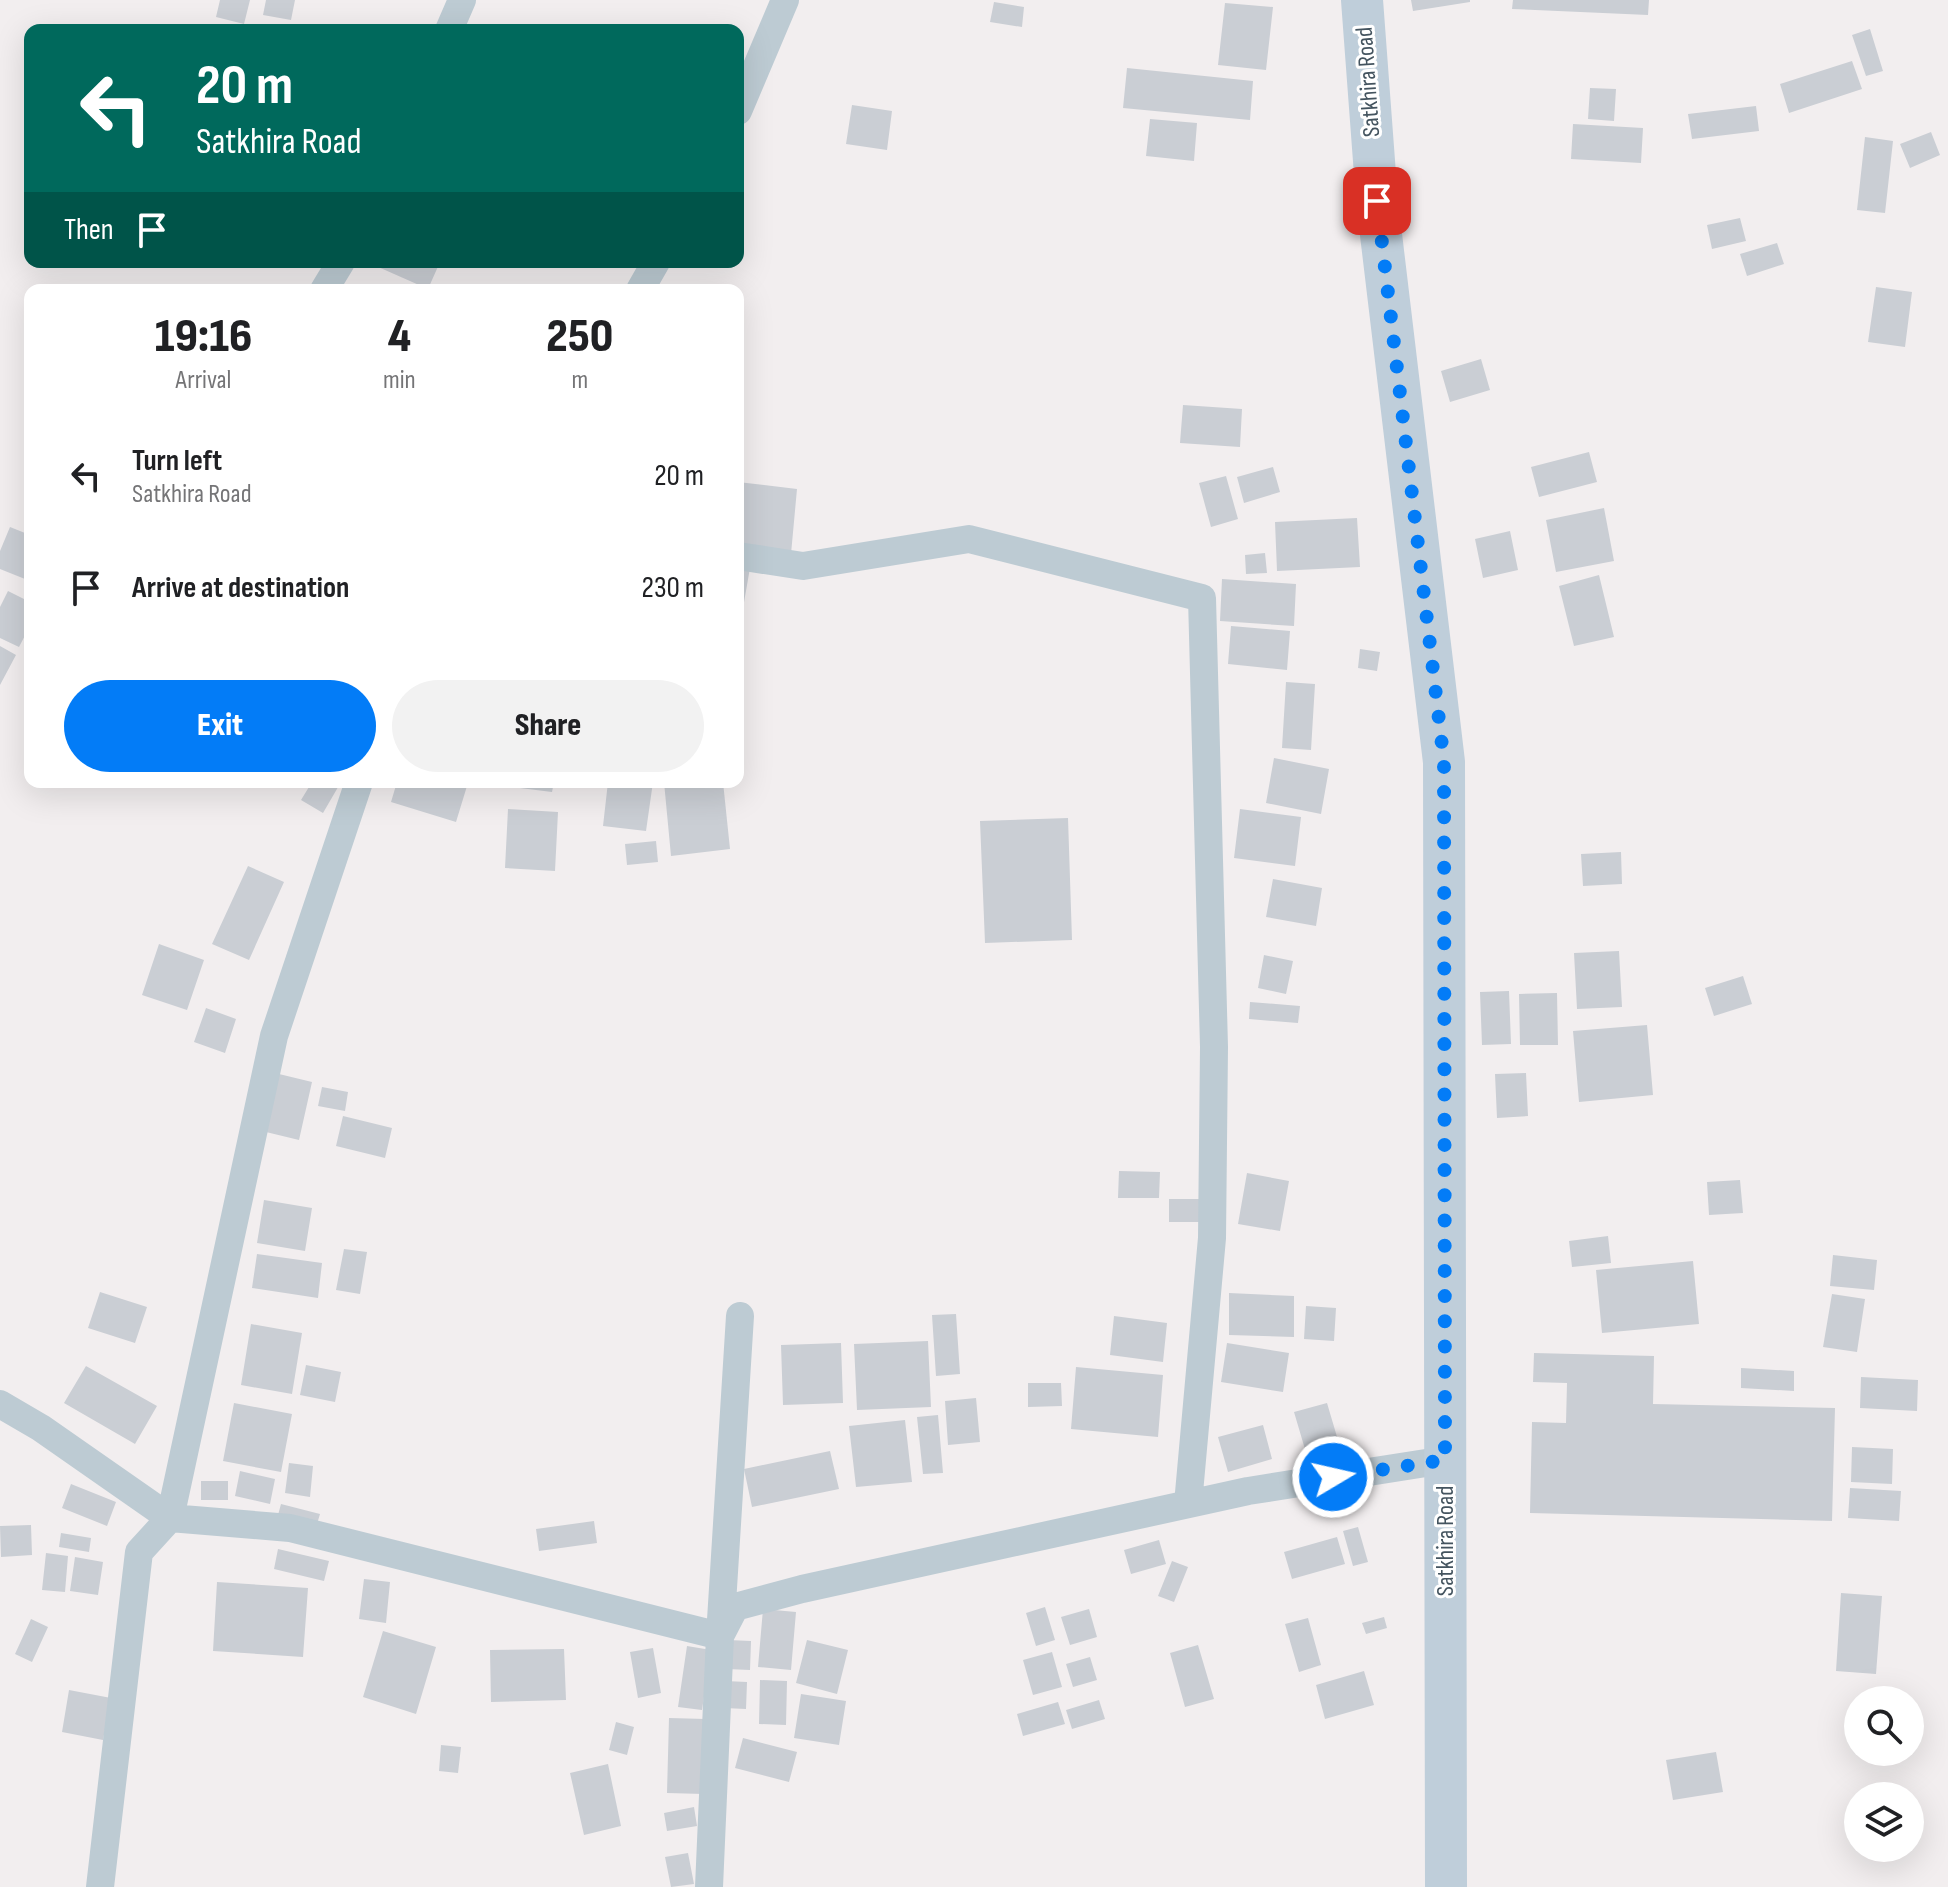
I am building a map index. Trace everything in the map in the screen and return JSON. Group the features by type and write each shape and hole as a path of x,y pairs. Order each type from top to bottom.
{"main road":[{"name":"Satkhira Road","path":"1362,0 1377,201 1444,762 1446,1887"}],"street":[{"path":"452,24 462,0"},
{"path":"744,97 785,0"},
{"path":"744,557 803,566 969,539 1202,598 1214,1047 1212,1238 1188,1504"},
{"path":"100,1887 139,1552 170,1518 274,1036 357,788"},
{"path":"709,1887 720,1636 740,1316"},
{"path":"0,1404 41,1428 170,1518 290,1528 720,1636"},
{"path":"720,1636 735,1607 802,1589 1248,1491 1445,1460"}],"building":[{"path":"220,0 250,0 244,24 216,17"},
{"path":"266,0 295,0 291,20 263,15"},
{"path":"1411,0 1470,0 1470,2 1413,11"},
{"path":"1513,0 1649,0 1648,15 1512,9"},
{"path":"994,2 1024,7 1022,27 990,22"},
{"path":"1225,3 1273,7 1266,70 1218,65"},
{"path":"1870,29 1883,71 1866,76 1852,35"},
{"path":"1852,61 1862,89 1789,113 1780,84"},
{"path":"1127,68 1253,81 1250,120 1123,108"},
{"path":"1590,88 1616,89 1614,121 1588,119"},
{"path":"852,105 892,111 887,150 846,144"},
{"path":"1756,106 1759,131 1692,139 1688,114"},
{"path":"1150,119 1197,123 1194,161 1146,156"},
{"path":"1573,124 1643,128 1641,163 1571,159"},
{"path":"1931,132 1940,155 1910,168 1900,144"},
{"path":"1865,137 1893,141 1885,213 1857,210"},
{"path":"1740,218 1746,241 1712,249 1707,225"},
{"path":"1777,243 1784,264 1747,276 1740,254"},
{"path":"381,268 437,268 430,284 417,284"},
{"path":"1876,287 1912,292 1905,347 1868,342"},
{"path":"1481,359 1490,390 1450,402 1441,371"},
{"path":"1183,405 1242,409 1240,447 1180,443"},
{"path":"1589,452 1597,482 1539,497 1531,467"},
{"path":"1273,467 1280,492 1244,503 1237,477"},
{"path":"1226,476 1238,519 1211,527 1199,483"},
{"path":"744,483 797,489 791,554 744,550"},
{"path":"1604,508 1614,561 1556,572 1546,520"},
{"path":"1357,518 1360,567 1277,571 1275,522"},
{"path":"10,527 24,533 24,579 0,569 0,551"},
{"path":"1510,531 1518,570 1483,578 1475,539"},
{"path":"1265,553 1267,573 1246,574 1245,555"},
{"path":"744,567 750,568 744,602"},
{"path":"1599,575 1614,637 1574,646 1559,586"},
{"path":"1222,579 1296,584 1294,626 1220,621"},
{"path":"8,591 24,599 24,637 19,647 0,638 0,607"},
{"path":"1231,626 1290,631 1287,670 1228,664"},
{"path":"0,646 16,655 0,685"},
{"path":"1360,649 1380,652 1377,671 1358,668"},
{"path":"1286,682 1315,684 1311,750 1282,748"},
{"path":"1274,758 1329,769 1321,814 1266,803"},
{"path":"308,788 338,788 323,813 301,800"},
{"path":"395,788 466,788 456,822 391,802"},
{"path":"520,788 553,788 552,792"},
{"path":"607,788 652,788 646,831 603,826"},
{"path":"665,788 724,788 730,849 671,856"},
{"path":"508,809 558,812 555,871 505,868"},
{"path":"1240,809 1301,817 1295,866 1234,858"},
{"path":"1068,818 1072,940 985,943 980,821"},
{"path":"656,841 658,862 627,865 625,844"},
{"path":"1621,852 1622,884 1583,886 1581,854"},
{"path":"248,866 284,882 249,960 212,944"},
{"path":"1273,879 1322,888 1316,926 1266,917"},
{"path":"159,944 204,960 187,1010 142,995"},
{"path":"1619,951 1622,1007 1577,1009 1574,953"},
{"path":"1264,955 1293,961 1286,994 1258,988"},
{"path":"1743,976 1752,1004 1714,1016 1705,988"},
{"path":"1509,991 1511,1044 1482,1045 1480,992"},
{"path":"1557,993 1558,1045 1520,1045 1519,994"},
{"path":"1250,1002 1300,1006 1298,1023 1249,1019"},
{"path":"206,1008 236,1019 225,1053 194,1042"},
{"path":"1647,1025 1653,1095 1579,1102 1573,1031"},
{"path":"1526,1073 1528,1116 1497,1118 1495,1074"},
{"path":"279,1074 312,1082 299,1140 266,1132"},
{"path":"322,1087 348,1092 345,1111 318,1106"},
{"path":"343,1116 392,1128 385,1158 336,1146"},
{"path":"1119,1171 1160,1172 1159,1198 1118,1198"},
{"path":"1247,1173 1289,1181 1280,1231 1238,1224"},
{"path":"1740,1180 1743,1213 1709,1215 1707,1182"},
{"path":"1169,1199 1203,1199 1203,1222 1169,1222"},
{"path":"264,1200 312,1208 305,1251 257,1243"},
{"path":"1608,1236 1611,1263 1572,1267 1569,1241"},
{"path":"344,1249 367,1252 360,1294 336,1290"},
{"path":"257,1254 322,1263 318,1298 252,1288"},
{"path":"1833,1255 1877,1260 1874,1290 1830,1286"},
{"path":"1693,1261 1699,1324 1602,1333 1596,1270"},
{"path":"100,1292 147,1307 135,1343 88,1328"},
{"path":"1229,1293 1294,1296 1294,1337 1229,1335"},
{"path":"1832,1294 1865,1299 1857,1352 1823,1347"},
{"path":"1306,1306 1336,1308 1334,1341 1304,1339"},
{"path":"956,1314 960,1374 936,1376 932,1315"},
{"path":"1114,1316 1167,1323 1163,1362 1110,1355"},
{"path":"251,1324 302,1333 292,1394 241,1385"},
{"path":"928,1341 931,1407 857,1410 854,1344"},
{"path":"841,1343 843,1403 783,1405 781,1345"},
{"path":"1227,1343 1289,1353 1283,1392 1221,1382"},
{"path":"1534,1353 1654,1356 1653,1404 1835,1408 1832,1521 1530,1513 1532,1422 1566,1423 1567,1383 1533,1382"},
{"path":"306,1365 341,1372 335,1402 300,1395"},
{"path":"86,1366 157,1406 135,1444 64,1403"},
{"path":"1076,1367 1163,1375 1158,1437 1071,1429"},
{"path":"1741,1368 1794,1371 1794,1391 1741,1388"},
{"path":"1861,1377 1918,1380 1917,1411 1860,1408"},
{"path":"1028,1383 1061,1383 1062,1406 1028,1407"},
{"path":"976,1398 980,1442 948,1445 945,1401"},
{"path":"234,1403 292,1414 281,1472 223,1461"},
{"path":"1327,1403 1340,1447 1307,1456 1294,1412"},
{"path":"938,1415 943,1473 923,1474 917,1417"},
{"path":"905,1420 912,1482 856,1487 849,1426"},
{"path":"1263,1425 1272,1459 1228,1472 1218,1437"},
{"path":"1852,1447 1893,1449 1892,1484 1851,1482"},
{"path":"830,1451 839,1489 752,1507 744,1469"},
{"path":"289,1463 313,1466 310,1497 285,1493"},
{"path":"240,1471 275,1479 270,1504 235,1496"},
{"path":"201,1481 228,1481 228,1500 201,1500"},
{"path":"71,1484 116,1502 107,1526 62,1508"},
{"path":"1850,1488 1901,1491 1899,1521 1848,1518"},
{"path":"281,1504 320,1514 317,1524 278,1515"},
{"path":"594,1521 597,1543 539,1551 536,1529"},
{"path":"31,1525 32,1555 1,1557 0,1526"},
{"path":"1358,1527 1368,1562 1353,1566 1343,1531"},
{"path":"61,1533 91,1538 89,1552 59,1547"},
{"path":"1337,1537 1345,1564 1292,1579 1284,1552"},
{"path":"1159,1540 1166,1564 1131,1574 1124,1550"},
{"path":"278,1549 329,1561 324,1581 274,1569"},
{"path":"46,1553 68,1556 65,1592 42,1590"},
{"path":"75,1557 103,1562 98,1595 70,1591"},
{"path":"1172,1561 1188,1567 1174,1602 1158,1596"},
{"path":"364,1579 390,1582 386,1623 359,1619"},
{"path":"217,1582 308,1588 303,1657 213,1651"},
{"path":"1841,1593 1882,1596 1876,1674 1836,1671"},
{"path":"1045,1607 1055,1640 1036,1646 1026,1613"},
{"path":"763,1609 796,1612 791,1670 758,1667"},
{"path":"1089,1609 1097,1637 1070,1645 1061,1617"},
{"path":"1384,1617 1387,1628 1366,1634 1362,1623"},
{"path":"1308,1618 1321,1665 1299,1672 1285,1624"},
{"path":"31,1619 48,1627 32,1662 15,1654"},
{"path":"383,1631 436,1647 416,1714 363,1697"},
{"path":"728,1640 751,1641 750,1670 727,1669"},
{"path":"807,1640 848,1650 837,1694 796,1683"},
{"path":"1198,1645 1214,1699 1185,1707 1170,1653"},
{"path":"687,1646 711,1650 702,1710 678,1707"},
{"path":"653,1648 661,1693 638,1698 630,1652"},
{"path":"564,1649 566,1700 491,1702 490,1650"},
{"path":"1052,1652 1062,1687 1033,1695 1023,1660"},
{"path":"1090,1657 1097,1680 1073,1687 1066,1664"},
{"path":"1364,1671 1374,1705 1325,1719 1316,1685"},
{"path":"760,1680 787,1681 786,1725 759,1724"},
{"path":"725,1681 747,1682 746,1709 724,1708"},
{"path":"69,1690 111,1698 103,1740 62,1732"},
{"path":"801,1694 846,1701 839,1745 794,1738"},
{"path":"1099,1700 1105,1719 1072,1729 1066,1710"},
{"path":"1058,1702 1065,1724 1023,1736 1017,1714"},
{"path":"669,1718 706,1719 704,1794 667,1793"},
{"path":"616,1722 634,1727 627,1755 609,1750"},
{"path":"743,1738 797,1752 789,1782 735,1768"},
{"path":"441,1745 461,1747 458,1773 439,1771"},
{"path":"1716,1752 1723,1792 1673,1800 1666,1760"},
{"path":"608,1764 621,1826 584,1835 570,1773"},
{"path":"694,1807 697,1826 667,1831 664,1813"},
{"path":"688,1853 694,1884 671,1887 665,1857"}],"route":[{"path":"1333,1477 1445,1460 1444,762 1377,201"}]}
